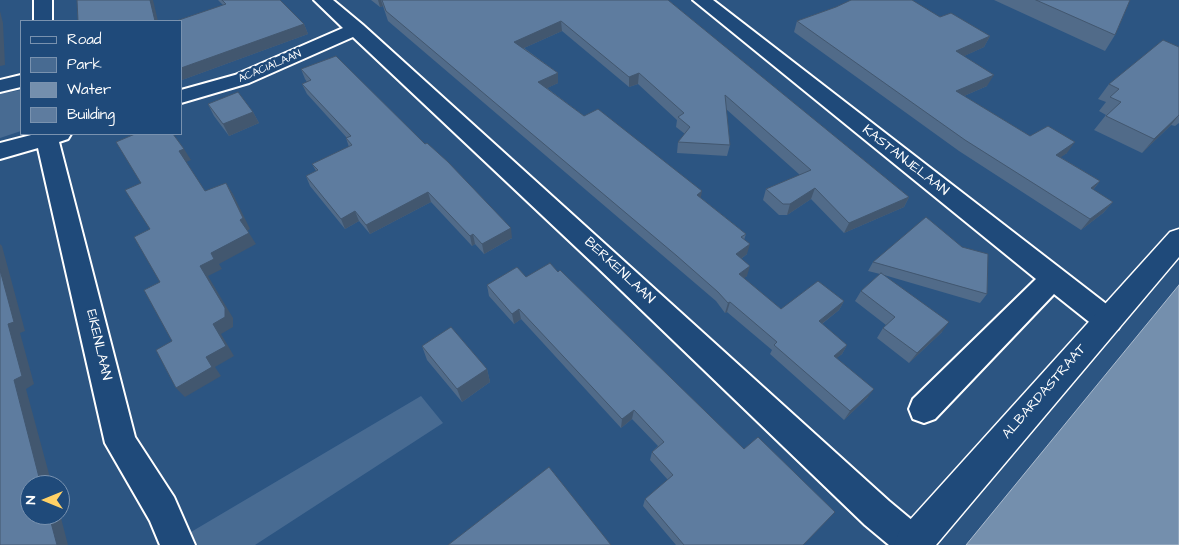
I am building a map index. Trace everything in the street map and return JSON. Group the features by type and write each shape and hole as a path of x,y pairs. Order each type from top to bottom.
{"street":[{"path":"42,20 43,0"},
{"name":"BERKENLAAN","path":"324,0 912,544"},
{"name":"KASTANJELAAN","path":"702,0 1108,321"},
{"name":"ACACIALAAN","path":"182,97 242,79 356,29"},
{"path":"0,86 20,81"},
{"path":"0,151 50,135"},
{"name":"EIKENLAAN","path":"50,135 121,443 162,509 178,545"},
{"name":"ALBARDASTRAAT","path":"912,544 1179,239"},
{"path":"924,409 1053,278"}],"green space":[{"path":"20,90 20,131 0,138 0,94"},
{"path":"421,396 443,423 255,545 197,545 191,532"}],"water":[{"path":"1179,285 1179,545 966,545"}],"building":[{"path":"77,0 150,0 155,20 78,20"},
{"path":"222,0 280,0 304,24 182,68 182,20 179,20 226,4"},
{"path":"382,0 668,0 909,197 849,223 815,188 790,204 783,204 766,189 811,170 725,95 730,145 678,142 690,127 678,117 684,113 639,73 629,77 561,21 514,42 558,73 538,82 584,116 598,109 702,191 697,195 746,234 741,237 750,244 736,254 750,266 739,274 781,309 818,281 844,301 819,321 847,345 834,356 874,389 850,411 774,345 777,342 730,302 728,303 677,256 386,11"},
{"path":"851,0 912,0 940,17 951,13 990,36 956,51 994,75 956,91 1030,136 1048,126 1075,142 1056,155 1100,181 1091,188 1113,202 1090,219 965,140 797,21"},
{"path":"1036,0 1130,0 1115,35"},
{"path":"1163,40 1179,47 1179,115 1154,139 1106,116 1121,102 1110,97 1119,89 1109,84"},
{"path":"336,56 425,144 427,143 448,162 511,228 482,244 473,234 470,236 428,192 366,225 355,211 341,219 306,176 318,170 312,164 352,145 346,138 351,136 302,84 311,80 301,69"},
{"path":"238,92 253,112 223,124 208,104"},
{"path":"133,135 174,135 184,149 179,151 205,191 226,183 243,218 240,220 249,233 211,253 214,259 200,266 225,308 225,317 213,324 226,346 206,357 212,367 176,388 156,350 172,341 144,290 160,282 134,237 150,229 125,190 141,183 116,142"},
{"path":"926,217 962,247 988,254 987,294 873,262"},
{"path":"550,263 558,272 560,270 744,449 758,437 835,512 803,545 684,545 645,499 673,475 652,452 664,442 634,410 622,419 519,309 512,314 487,285 517,267 526,277"},
{"path":"0,270 14,322 8,324 22,376 14,380 38,475 20,475 20,525 52,525 57,545 0,545"},
{"path":"881,273 949,322 917,353 883,328 895,317 861,291"},
{"path":"451,327 487,369 457,389 422,346"},
{"path":"549,467 611,545 448,545"}]}
